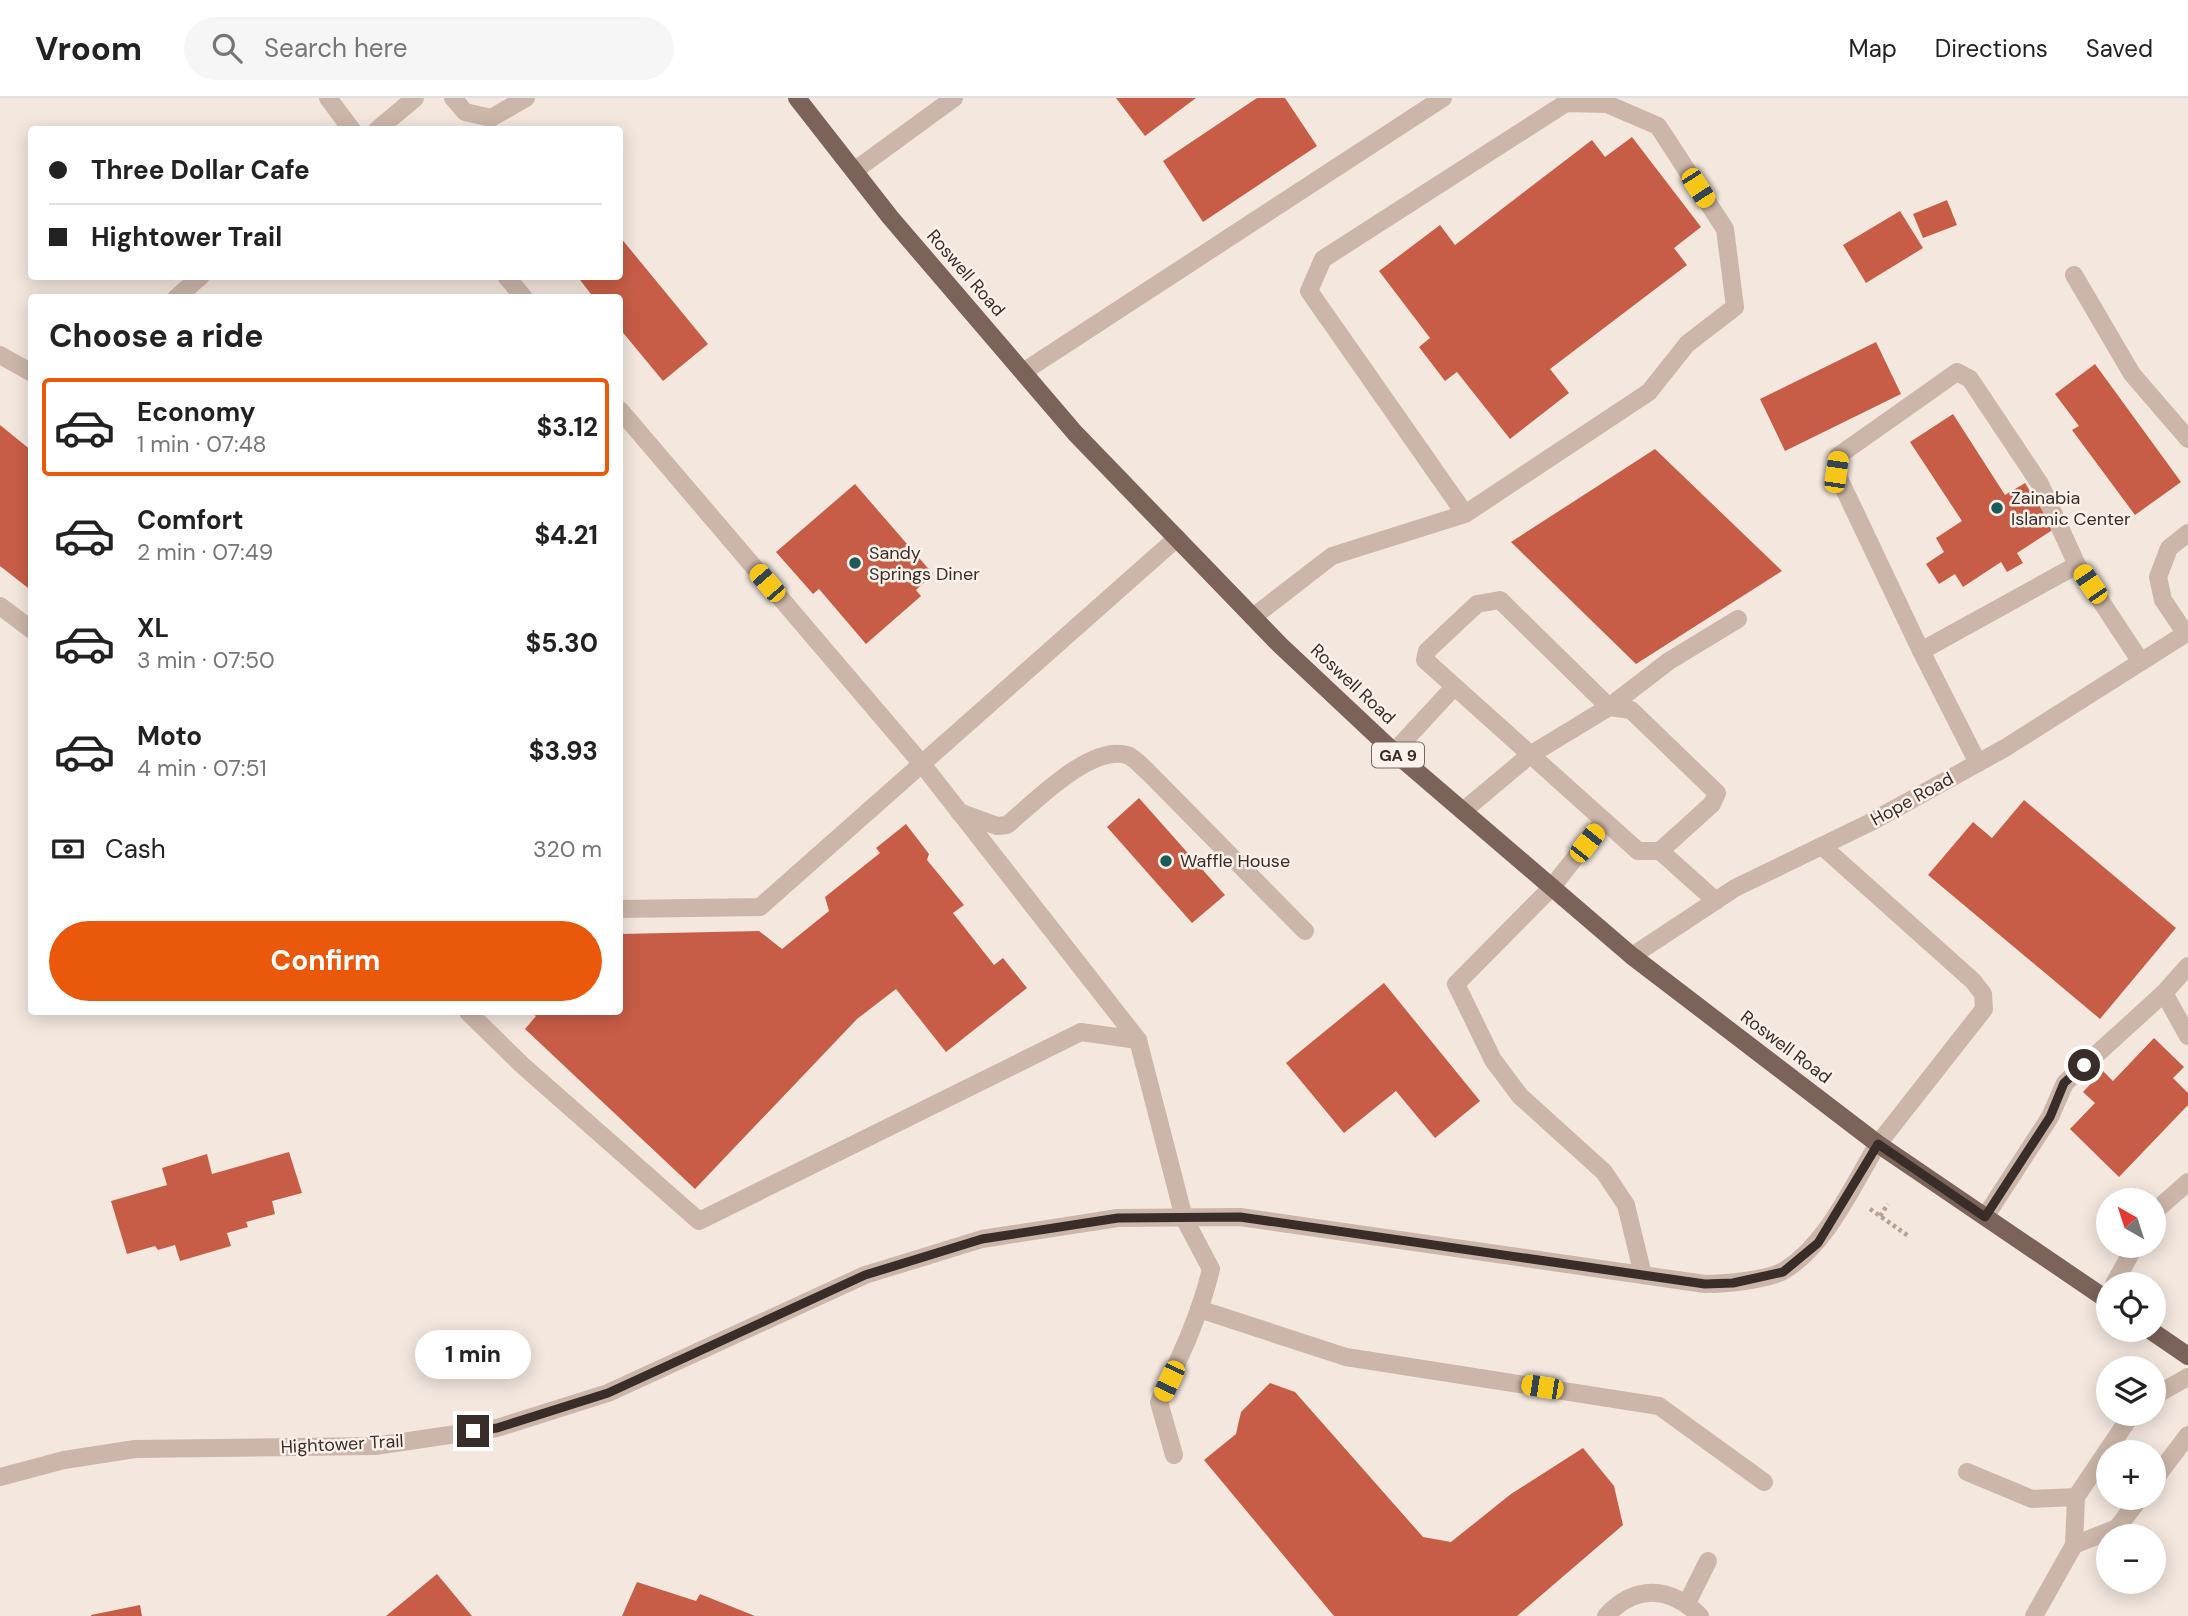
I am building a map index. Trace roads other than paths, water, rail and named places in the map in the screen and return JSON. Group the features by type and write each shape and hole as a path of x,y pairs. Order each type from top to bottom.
{"main road":[{"name":"Roswell Road","path":"797,98 910,240 1075,433 1253,617 1394,752 1632,957 1878,1144 1985,1217 2096,1286"},
{"path":"2166,1341 2188,1356"}],"street":[{"path":"328,98 349,126"},
{"path":"382,126 415,98"},
{"path":"453,98 465,112 491,118 526,98"},
{"path":"854,171 954,98"},
{"path":"1023,372 1443,98"},
{"path":"1253,617 1332,555 1465,514 1649,392 1687,344 1735,307 1725,229 1658,126 1607,104 1566,103 1323,259 1309,291 1465,514"},
{"path":"2074,275 2132,374 2188,439"},
{"path":"181,294 196,280"},
{"path":"509,280 521,294"},
{"path":"0,355 28,371"},
{"path":"1978,763 1921,651 1836,472 1838,456 1957,372 1970,379 2040,484 2077,565 2141,662"},
{"path":"623,414 922,764 1138,1040 1184,1218 1211,1269 1189,1338 1159,1402 1174,1455"},
{"path":"2187,633 2163,600 2158,577 2169,548 2188,533"},
{"path":"623,909 760,907 1177,538"},
{"path":"1921,651 2077,565"},
{"path":"1500,600 1609,707 1631,710 1717,793 1712,804 1660,850 1638,851 1425,660 1427,651 1477,604 1500,600"},
{"path":"0,606 28,627"},
{"path":"1463,811 1530,755 1609,707 1669,661 1738,619"},
{"name":"Hope Road","path":"1632,957 1735,888 1871,822 1978,763 2187,633"},
{"path":"1394,752 1454,687"},
{"path":"959,812 997,826 1007,825 1079,766 1104,754 1128,755 1305,931"},
{"path":"1604,821 1552,887 1456,984 1493,1060 1520,1096 1604,1172 1626,1205 1643,1275"},
{"name":"Hightower Trail","path":"0,1477 64,1460 135,1449 375,1446 497,1428 608,1393 878,1270 982,1239 1118,1218 1240,1217 1705,1284 1733,1283 1783,1272 1818,1243 1878,1144 1984,1009 1983,994 1973,981 1822,846"},
{"path":"1660,850 1716,901"},
{"path":"1985,1217 2050,1117 2064,1083 2164,993 2188,967"},
{"path":"2164,993 2188,1036"},
{"path":"471,1015 521,1064 699,1221 1081,1032 1138,1040"},
{"path":"2166,1201 2188,1181"},
{"path":"1199,1309 1346,1357 1659,1406 1765,1482"},
{"path":"2166,1389 2188,1377"},
{"path":"2034,1616 2074,1545 2076,1497 2124,1426"},
{"path":"2166,1464 2188,1435"},
{"path":"1967,1472 2032,1500 2076,1497"},
{"path":"2074,1545 2117,1528 2131,1510"},
{"path":"1606,1616 1617,1604 1634,1595 1652,1592 1670,1595 1694,1609 1708,1561"}],"place":[{"name":"Zainabia Islamic Center","path":"1997,508"},
{"name":"Sandy Springs Diner","path":"855,563"},
{"name":"Waffle House","path":"1166,861"}]}
